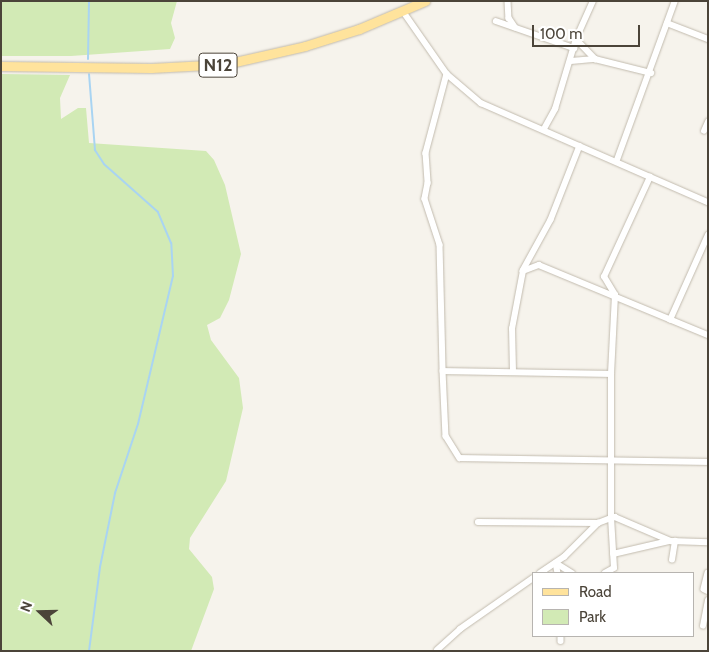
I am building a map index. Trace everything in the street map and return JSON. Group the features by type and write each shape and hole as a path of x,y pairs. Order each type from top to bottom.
{"main road":[{"name":"N12","path":"1,66 151,68 226,64 305,46 403,11 425,1"}],"street":[{"path":"508,1 509,18 515,27"},
{"path":"544,129 571,61 576,39 593,1"},
{"path":"617,160 651,73 675,1"},
{"path":"403,11 447,74 481,103 617,160 650,178 708,202"},
{"path":"496,21 574,48"},
{"path":"667,23 708,39"},
{"path":"576,39 596,59"},
{"path":"571,61 596,59 651,73"},
{"path":"447,74 426,153 428,183 425,199 440,245 446,436 460,458 708,462"},
{"path":"704,131 708,122"},
{"path":"513,372 512,329 523,271 551,220 580,146"},
{"path":"607,572 614,568 611,518 611,374 615,295 604,277 650,178"},
{"path":"670,320 708,235"},
{"path":"523,271 538,265 615,295 708,335"},
{"path":"443,371 611,374"},
{"path":"478,522 598,523 615,517 673,541"},
{"path":"542,572 556,563 598,523"},
{"path":"672,560 673,541"},
{"path":"613,554 652,543 673,541 708,542"},
{"path":"556,563 558,572"},
{"path":"556,563 570,572"},
{"path":"708,573 704,589 708,590"},
{"path":"437,650 460,629 532,579"},
{"path":"703,626 708,600"}],"green space":[{"path":"1,1 177,1 171,23 175,38 170,49 71,56 1,56"},
{"path":"1,74 70,75 60,98 61,119 78,108 86,108 89,143 206,151 214,160 225,185 241,254 229,300 220,318 207,325 211,340 239,378 243,408 226,481 190,538 189,549 212,577 214,589 191,651 1,651"}],"waterway":[{"path":"88,59 89,1"},
{"path":"89,74 95,150 104,164 158,212 171,243 173,276 138,424 115,493 100,567 89,651"}]}
